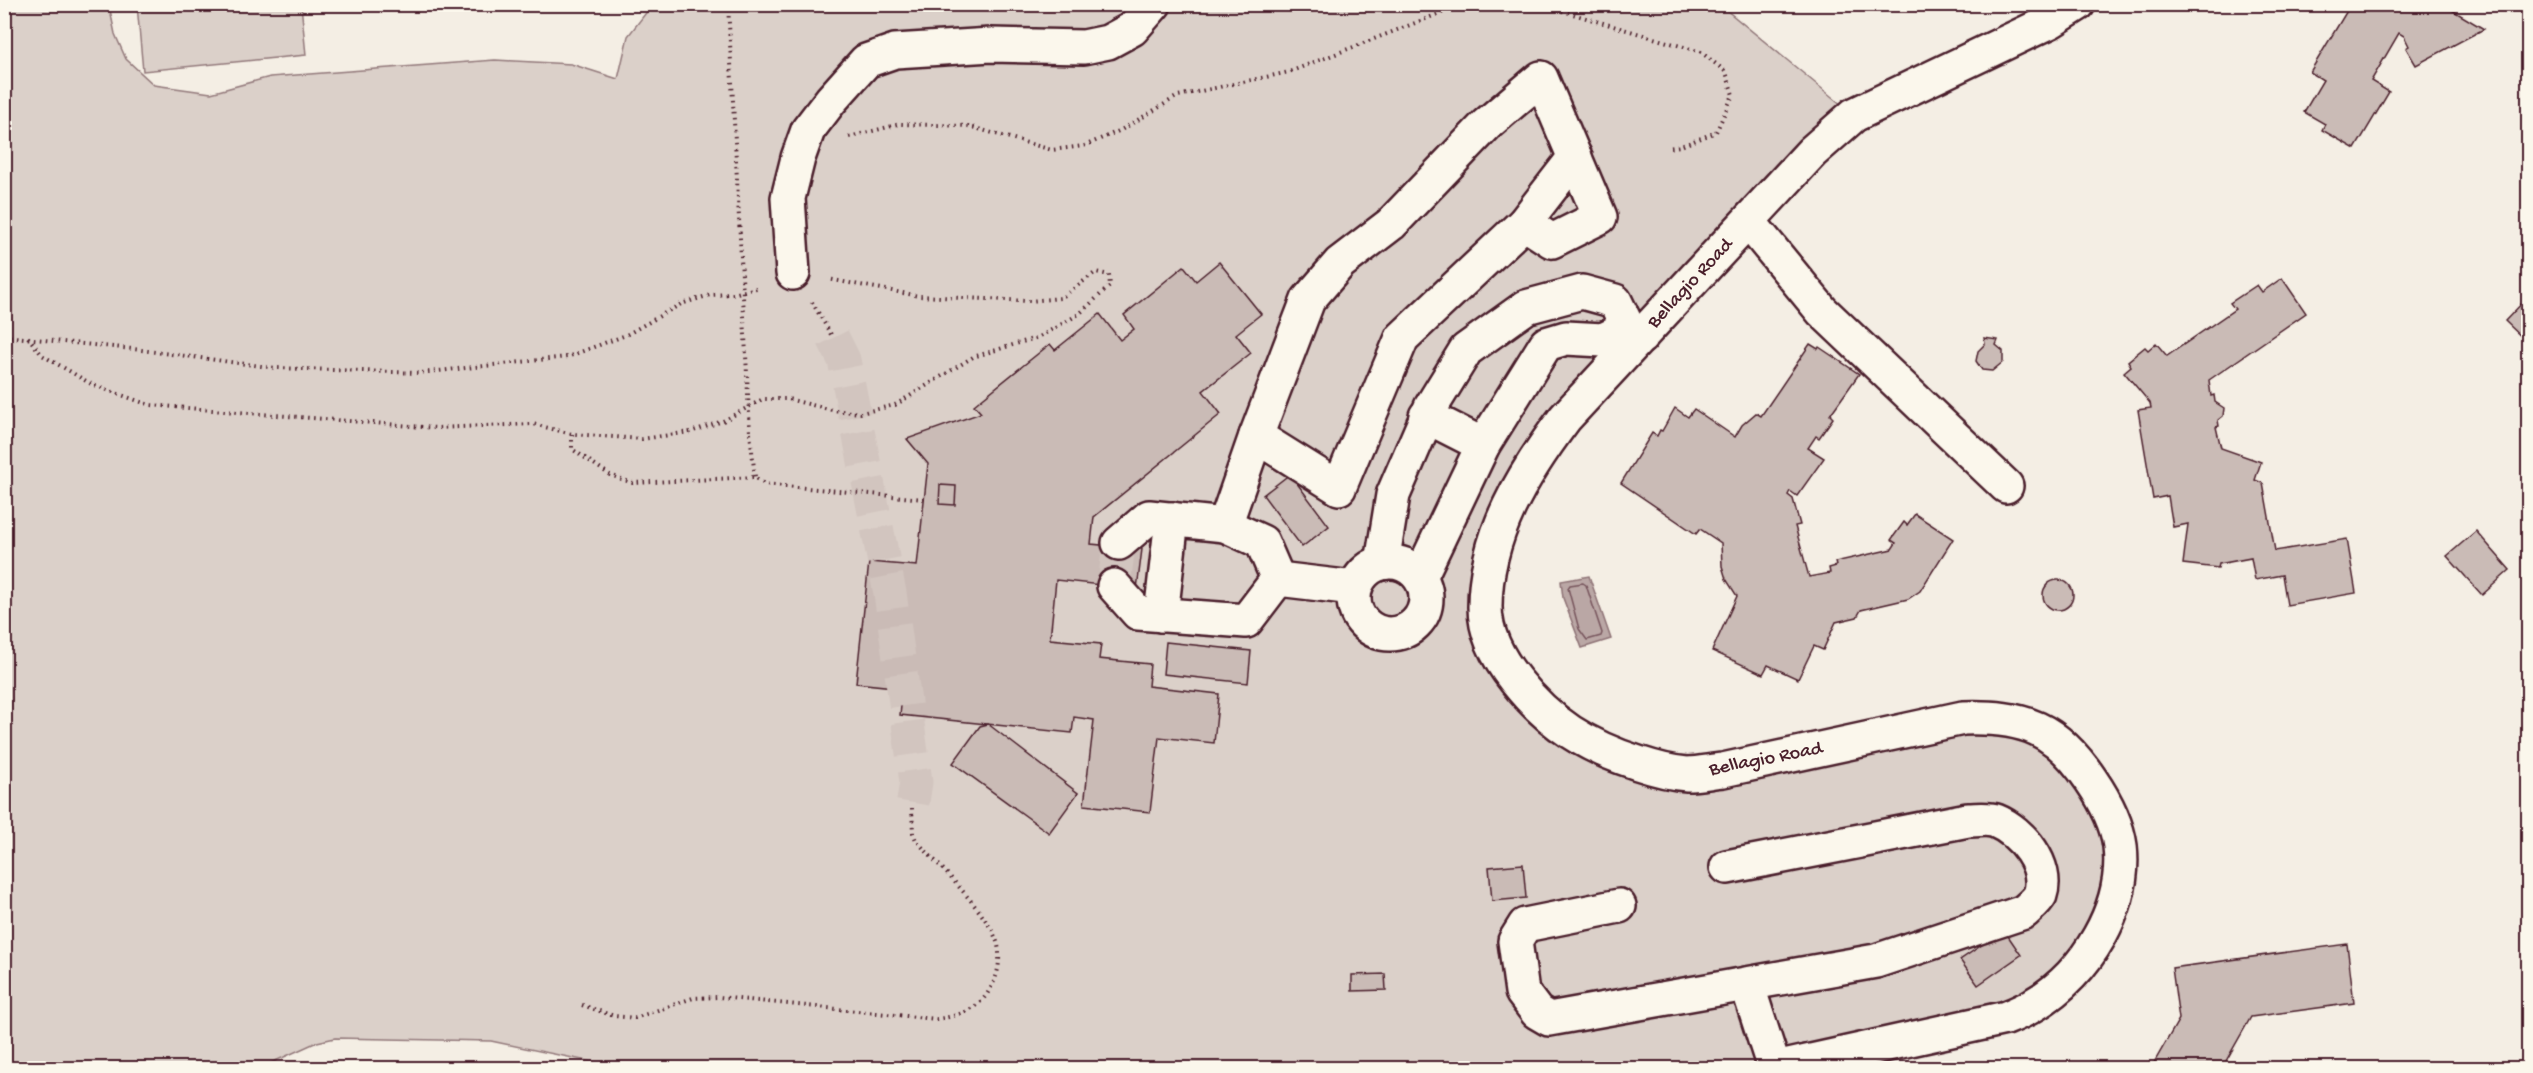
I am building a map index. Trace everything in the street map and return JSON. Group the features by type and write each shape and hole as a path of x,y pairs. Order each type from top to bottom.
{"street":[{"path":"793,273 788,198 798,158 808,130 866,61 895,51 991,45 1084,47 1100,44 1132,29 1154,4"},
{"name":"Bellagio Road","path":"1779,1068 2006,1018 2037,1004 2085,960 2114,904 2121,873 2120,845 2111,814 2077,759 2057,738 2027,724 1998,717 1964,718 1723,770 1686,774 1655,768 1590,745 1560,726 1533,703 1499,660 1485,609 1487,577 1503,514 1540,452 1634,333 1749,222 1812,153 1854,115 2051,21 2078,4"},
{"path":"1226,525 1256,436 1308,300 1340,262 1391,224 1487,124 1541,78 1600,217 1552,241 1524,223"},
{"path":"1256,436 1339,488 1402,338 1524,223 1575,157"},
{"path":"1749,222 1822,311 2006,486"},
{"path":"1382,563 1393,495 1426,416 1466,350 1526,307 1582,292 1615,301 1634,333 1603,340 1566,338 1546,344 1483,445 1420,577"},
{"path":"1538,304 1558,340"},
{"path":"1426,416 1483,445"},
{"path":"1119,543 1149,517 1226,525 1262,542 1278,579"},
{"path":"1161,615 1172,519"},
{"path":"1382,563 1401,564 1411,568 1420,577 1427,599 1419,622 1409,630 1385,635 1363,624 1356,613 1353,601 1354,588 1367,569 1382,563"},
{"path":"1278,579 1354,588"},
{"path":"1114,586 1138,613 1246,621 1278,579"},
{"path":"1619,906 1524,925 1515,941 1522,992 1537,1012 1549,1019 1876,961 2024,912 2039,896 2041,877 2036,860 2016,834 1994,820 1956,822 1727,867"},
{"path":"1747,984 1774,1068"}],"path":[{"path":"728,4 750,433 755,477"},
{"path":"839,144 848,137 900,124 968,126 1052,150 1084,146 1121,130 1179,96 1289,72 1464,4"},
{"path":"1539,4 1701,52 1726,72 1733,95 1716,132 1681,146 1667,148"},
{"path":"4,336 28,337 276,368 420,373 567,357 626,335 681,304 710,295 734,294 771,284 793,273 918,296 978,300 1030,301 1060,298 1096,272 1109,275 1110,286 1079,314 1039,337 973,357 895,405 861,413 832,410 788,399 763,399 723,421 690,432 642,439 572,434 533,424 436,428 150,405 93,385 42,355 28,337"},
{"path":"793,273 833,338"},
{"path":"572,434 572,449 610,475 633,483 755,477 764,484 924,499"},
{"path":"582,1005 614,1016 635,1018 693,998 719,997 936,1019 950,1017 975,1006 986,998 994,982 998,970 998,943 980,913 916,840 913,833 912,808"}],"shaded area":[{"path":"5,5 109,5 115,34 126,59 154,85 211,93 270,77 495,60 571,64 618,79 628,36 652,5 1720,5 1854,115 1540,452 1485,609 1533,703 1655,768 1963,718 2057,738 2121,873 2037,1003 1779,1068 966,1068 929,1064 862,1068 621,1068 491,1041 335,1038 317,1042 260,1068 5,1068"},
{"path":"137,5 301,5 306,55 143,71"}],"water":[{"path":"1589,576 1611,639 1582,648 1563,598 1561,581"}],"building":[{"path":"2351,4 2442,4 2484,29 2416,65 2406,48 2409,46 2404,36 2399,33 2371,81 2389,92 2355,149 2322,130 2325,124 2304,112 2323,80 2310,72"},
{"path":"1219,262 1261,314 1236,334 1251,353 1203,391 1221,414 1094,517 1091,544 1142,549 1137,589 1056,580 1050,639 1101,644 1099,659 1150,664 1148,686 1219,694 1214,743 1159,737 1150,812 1084,805 1094,720 1074,717 1072,733 900,715 903,688 856,683 869,562 917,566 928,464 907,439 981,413 974,405 1050,344 1055,350 1100,314 1120,340 1134,329 1124,315 1184,266 1196,281"},
{"path":"2282,278 2306,313 2209,380 2211,396 2214,395 2215,402 2224,408 2223,416 2218,420 2219,426 2216,427 2221,448 2261,462 2255,480 2263,483 2275,551 2347,539 2356,593 2287,605 2282,575 2255,580 2251,558 2219,564 2218,568 2183,564 2188,524 2173,527 2168,496 2153,499 2138,410 2151,408 2150,403 2124,372 2131,366 2128,361 2145,347 2148,350 2156,343 2167,356 2235,309 2230,303 2257,285 2262,292"},
{"path":"2528,297 2528,343 2505,321"},
{"path":"1984,338 1998,340 1996,345 2003,351 2003,362 1992,371 1982,370 1976,361 1978,351 1985,344"},
{"path":"1810,344 1818,349 1819,347 1859,374 1830,415 1833,418 1819,438 1816,436 1808,448 1824,458 1797,496 1790,491 1788,495 1793,499 1800,525 1795,526 1809,577 1830,573 1829,568 1836,566 1835,562 1892,549 1896,543 1891,540 1904,522 1907,525 1915,514 1953,539 1920,591 1908,599 1861,610 1857,617 1836,622 1823,650 1814,646 1798,679 1768,665 1763,674 1712,651 1737,596 1726,579 1722,566 1721,543 1700,529 1696,534 1621,483 1652,433 1657,436 1660,430 1662,431 1675,408 1688,417 1694,409 1735,437 1742,425 1756,413 1761,416"},
{"path":"1290,474 1329,526 1302,547 1263,495"},
{"path":"940,485 956,486 955,505 939,504"},
{"path":"2476,531 2510,570 2482,595 2447,556"},
{"path":"2058,580 2069,584 2073,595 2069,606 2058,610 2047,606 2043,595 2047,584"},
{"path":"1166,642 1251,651 1248,683 1163,674"},
{"path":"988,724 1078,793 1049,833 953,763 980,726"},
{"path":"1523,864 1526,898 1492,901 1489,867"},
{"path":"2004,930 2021,955 1978,985 1960,960"},
{"path":"2347,944 2354,1003 2251,1017 2222,1068 2151,1068 2179,1019 2172,968"},
{"path":"1385,974 1386,990 1352,991 1352,975"}],"tunnel":[{"path":"833,338 844,360 890,593 916,782 912,808"},
{"path":"1114,586 1119,543"}]}
